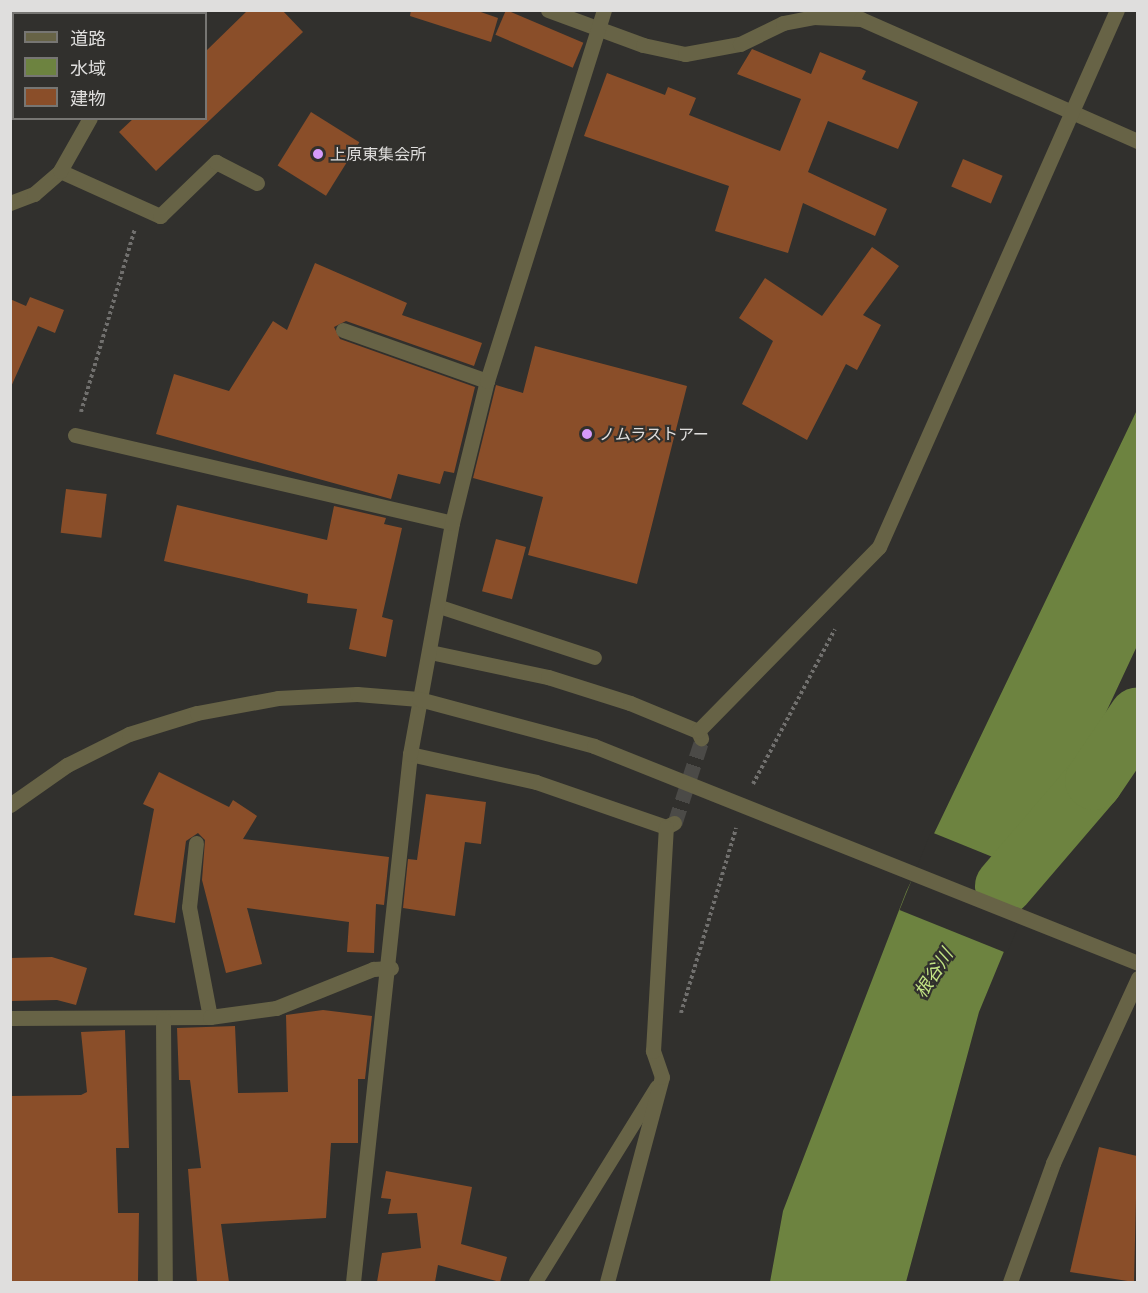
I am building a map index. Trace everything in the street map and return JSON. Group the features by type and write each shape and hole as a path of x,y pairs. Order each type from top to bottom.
{"street":[{"path":"548,10 685,54 740,44 783,23 813,17 861,20 1137,141"},
{"path":"353,1282 391,968 410,754 419,699 440,607 452,523 487,381 604,10"},
{"path":"430,652 548,677 700,735 879,547 1070,110 1117,10"},
{"path":"10,203 34,194 60,171 89,120"},
{"path":"60,171 144,211 160,216 216,162 257,183"},
{"path":"343,330 487,381"},
{"path":"75,435 452,523"},
{"path":"10,805 67,765 129,734 197,712 278,698 357,694 419,699 594,746 757,807 1131,962"},
{"path":"410,754 536,782 670,825 653,1051 662,1077 606,1282"},
{"path":"196,843 189,907 210,1017"},
{"path":"10,1018 210,1017 276,1008 373,969 391,968"},
{"path":"1010,1282 1053,1163 1137,978"},
{"path":"163,1019 165,1282"}],"lane":[{"path":"440,607 596,658"},
{"path":"536,1282 662,1077"}],"path":[{"path":"75,435 125,246 144,211"}],"water":[{"path":"1137,410 1137,646 1079,770 979,1012 906,1282 770,1282 783,1211 906,892"}],"pier":[{"path":"931,832 1039,875 1007,953 900,910"}],"building":[{"path":"248,10 282,10 303,32 156,171 119,132 132,120 207,120 207,50"},
{"path":"411,10 475,10 498,18 491,42 410,16"},
{"path":"506,10 583,43 573,68 495,35"},
{"path":"752,49 811,74 820,52 866,71 862,79 918,102 898,149 828,121 808,172 887,209 875,236 803,203 788,253 715,231 729,186 584,136 607,73 665,95 668,87 696,98 689,115 780,151 801,99 737,74"},
{"name":"上原東集会所","path":"311,112 359,142 326,196 278,165"},
{"path":"963,159 1003,176 991,203 951,187"},
{"path":"872,247 899,266 863,315 881,325 857,370 846,364 807,440 742,404 773,341 739,318 765,278 822,316"},
{"path":"315,263 407,303 402,315 482,343 474,366 346,321 334,327 340,339 475,387 454,473 444,471 440,484 398,474 391,499 156,434 174,374 229,391 273,321 287,330"},
{"path":"30,297 64,310 55,333 38,326 10,389 10,299 26,306"},
{"path":"535,346 687,386 637,584 528,555 543,497 473,478 496,385 523,393"},
{"path":"66,489 107,494 101,538 61,533"},
{"path":"177,505 327,540 334,506 386,518 384,524 402,528 382,617 393,620 386,657 349,649 357,609 307,603 308,594 164,561"},
{"path":"496,539 526,547 512,599 482,591"},
{"path":"159,772 229,807 233,800 257,816 243,839 389,857 384,905 376,904 374,953 347,952 349,922 247,908 262,964 226,973 202,880 205,840 198,833 186,841 175,923 134,915 154,809 143,804"},
{"path":"426,794 486,802 481,844 465,842 455,916 403,908 408,859 417,860"},
{"path":"52,957 87,968 76,1005 57,1000 10,1001 10,958"},
{"path":"323,1010 372,1016 365,1079 358,1079 358,1143 331,1143 326,1218 221,1224 229,1282 197,1282 188,1169 201,1168 190,1080 179,1080 177,1028 235,1026 238,1093 288,1092 286,1015"},
{"path":"125,1030 129,1148 116,1148 118,1213 139,1213 138,1282 10,1282 10,1096 81,1095 87,1092 81,1032"},
{"path":"1099,1147 1137,1156 1134,1282 1070,1272"},
{"path":"386,1171 472,1187 461,1244 507,1257 500,1282 438,1265 435,1282 377,1282 382,1253 421,1248 417,1213 388,1214 391,1199 381,1198"}],"waterway":[{"name":"根谷川","path":"1004,886 1094,781 1138,716"}],"tunnel":[{"path":"675,823 702,740"}],"place":[{"name":"上原東集会所","path":"318,154"},
{"name":"ノムラストアー","path":"587,434"}]}
